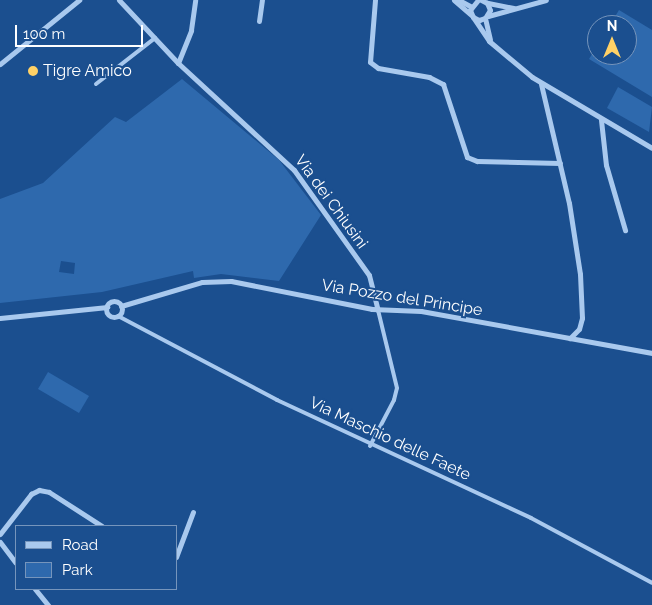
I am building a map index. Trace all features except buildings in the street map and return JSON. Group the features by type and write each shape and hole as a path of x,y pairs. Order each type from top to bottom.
{"street":[{"path":"0,64 79,0"},
{"name":"Via dei Chiusini","path":"118,0 178,63 294,170 367,272 374,285 378,310"},
{"path":"178,63 191,30 195,0"},
{"path":"259,21 262,0"},
{"path":"375,0 370,62 378,68 429,77 443,84 467,157 477,161 560,163"},
{"path":"454,0 472,16 498,50 541,84 652,148"},
{"path":"459,0 472,3 482,1 503,8 524,8"},
{"path":"472,16 486,17 524,8 546,0"},
{"path":"482,1 489,38 498,50"},
{"path":"472,3 472,16"},
{"path":"541,84 574,227 583,303 580,325 570,338"},
{"path":"601,120 606,165 625,230"},
{"name":"Via Pozzo del Principe","path":"107,307 115,302 121,306 202,282 222,280 378,310 421,311 652,354"},
{"path":"0,318 107,307 109,314 118,316 121,306"},
{"path":"0,534 32,492 39,490 49,492 100,525"},
{"path":"178,552 193,512"},
{"path":"0,542 15,563"},
{"path":"36,590 48,605"}],"lane":[{"path":"96,84 155,38"},
{"name":"Via dei Chiusini","path":"370,446 394,400 397,388 378,310"},
{"name":"Via Maschio delle Faete","path":"118,316 370,446 531,518 652,583"}],"green space":[{"path":"619,10 627,15 616,15"},
{"path":"637,21 652,30 652,97 599,65 637,65"},
{"path":"182,79 279,160 321,215 279,281 221,274 194,278 193,271 102,292 0,303 0,199 43,183 115,117 126,122","holes":["61,261 75,263 74,274 59,272"]},
{"path":"618,87 652,107 649,132 607,108"},
{"path":"48,372 89,396 79,413 38,389"}],"place":[{"name":"Tigre Amico","path":"33,71"}]}
